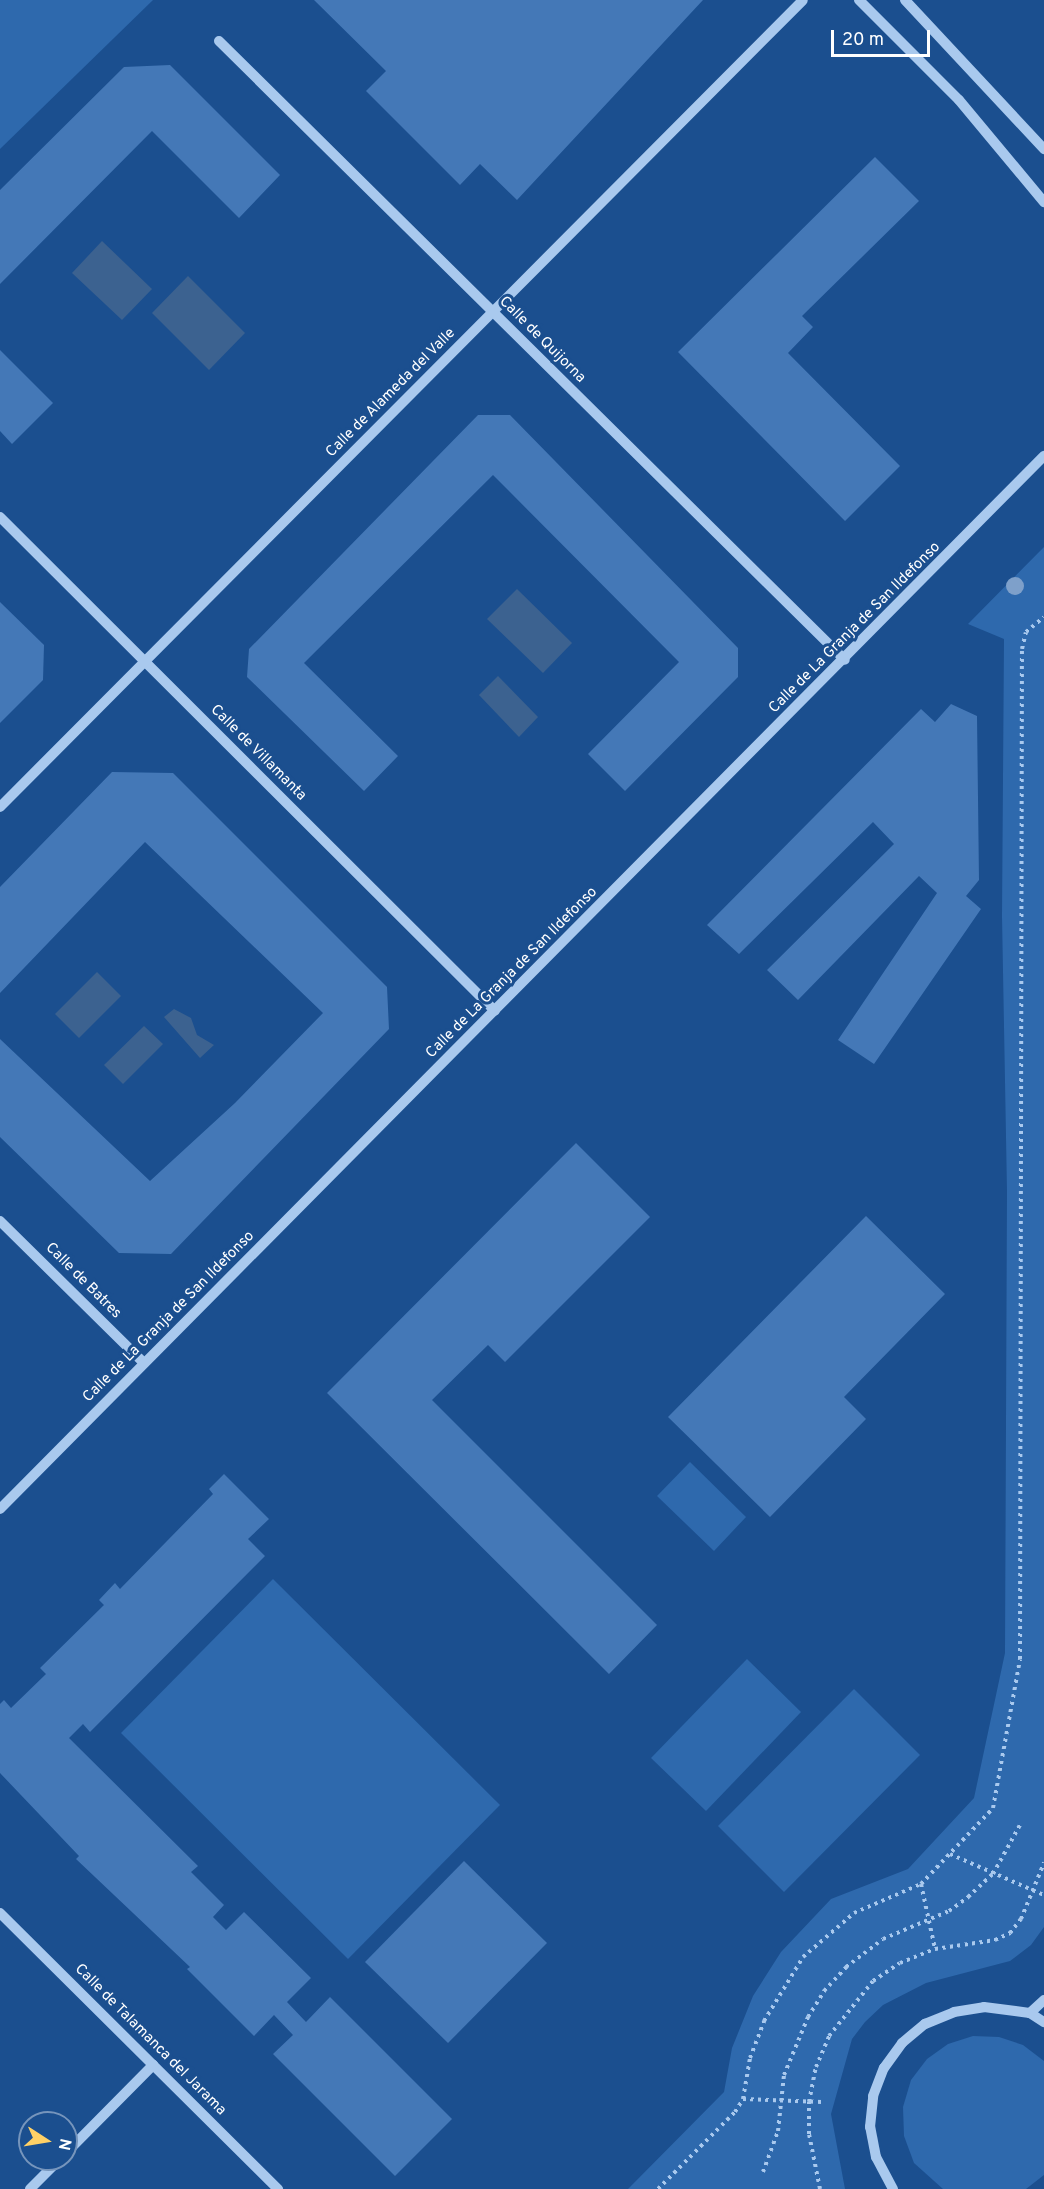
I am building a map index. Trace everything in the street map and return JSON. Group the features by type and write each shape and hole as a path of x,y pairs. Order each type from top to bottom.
{"street":[{"name":"Calle de Alameda del Valle","path":"0,807 803,0"},
{"path":"859,0 959,100 1044,202"},
{"path":"905,0 1044,149"},
{"name":"Calle de Quijorna","path":"219,41 844,660"},
{"name":"Calle de La Granja de San Ildefonso","path":"0,1509 1044,456"},
{"name":"Calle de Villamanta","path":"0,517 495,1011"},
{"name":"Calle de Batres","path":"0,1221 144,1363"},
{"name":"Calle de Talamanca del Jarama","path":"0,1913 278,2189"},
{"path":"1030,2013 1044,2000"},
{"path":"893,2189 876,2157 870,2127 873,2096 884,2068 902,2043 926,2024 954,2012 984,2007 1030,2013 1044,2022"},
{"path":"78,2141 153,2065"},
{"path":"30,2189 48,2171"}],"path":[{"path":"658,2189 735,2112 742,2099 750,2058 764,2021 803,1957 854,1913 921,1884 993,1808 1020,1659 1022,649 1026,632 1044,617"},
{"path":"763,2172 778,2131 779,2101 794,2047 825,1991 846,1967 883,1939 930,1920 968,1898 993,1874 1021,1823"},
{"path":"950,1854 1044,1895"},
{"path":"820,2189 809,2134 809,2102 816,2067 829,2036 849,2007 891,1969 935,1949 995,1940 1010,1933 1034,1891 1044,1863"},
{"path":"921,1884 935,1949"},
{"path":"742,2099 822,2102"}],"shaded area":[{"path":"0,0 153,0 0,149"},
{"path":"102,241 152,289 122,320 72,273"},
{"path":"188,276 245,333 209,370 152,313"},
{"path":"1044,547 1044,1927 1031,1945 1010,1961 926,1983 883,2005 865,2022 852,2039 831,2114 845,2189 628,2189 724,2092 732,2048 753,1996 781,1952 831,1899 908,1869 974,1798 1005,1653 1007,1191 1002,916 1004,639 968,624"},
{"path":"517,589 572,643 543,673 487,619"},
{"path":"498,676 538,717 519,737 479,695"},
{"path":"97,972 121,996 79,1038 55,1014"},
{"path":"174,1009 191,1018 197,1035 214,1045 200,1058 164,1017"},
{"path":"144,1026 163,1044 123,1084 104,1065"},
{"path":"690,1462 746,1517 714,1551 657,1496"},
{"path":"273,1579 500,1805 348,1959 121,1733"},
{"path":"747,1659 801,1712 706,1811 651,1758"},
{"path":"854,1689 920,1755 784,1892 718,1826"},
{"path":"973,2036 999,2037 1023,2045 1044,2061 1044,2175 1026,2189 943,2189 914,2163 904,2136 903,2107 911,2080 927,2059 948,2044"}],"building":[{"path":"314,0 703,0 517,200 480,164 460,185 366,91 386,71"},
{"path":"170,65 280,175 239,218 152,131 0,284 0,190 124,67"},
{"path":"875,157 919,201 802,316 813,327 788,353 900,466 845,521 678,352"},
{"path":"0,350 53,403 12,444 0,431"},
{"path":"478,415 510,415 738,648 738,677 625,791 588,754 679,662 493,475 304,663 398,756 364,791 247,677 249,649"},
{"path":"0,602 44,645 43,680 0,723"},
{"path":"951,704 977,716 979,880 966,896 981,909 874,1064 838,1040 937,893 919,876 798,1000 767,970 894,844 873,822 739,954 707,925 921,709 935,722"},
{"path":"112,772 173,773 387,987 389,1029 171,1254 119,1253 0,1137 0,1039 150,1181 235,1103 323,1013 145,842 0,993 0,887"},
{"path":"576,1143 650,1217 505,1362 488,1345 432,1400 657,1625 609,1674 327,1393"},
{"path":"866,1216 945,1294 844,1397 866,1419 770,1517 668,1417"},
{"path":"224,1474 269,1519 248,1539 265,1556 90,1732 83,1724 69,1738 198,1866 191,1872 224,1905 213,1917 226,1930 244,1912 311,1978 287,2002 306,2022 330,1997 452,2119 395,2176 273,2054 293,2035 274,2015 254,2036 187,1969 190,1967 76,1859 79,1856 0,1773 0,1704 4,1700 11,1708 46,1674 40,1668 104,1605 99,1600 115,1583 120,1589 213,1494 209,1489"},
{"path":"464,1861 547,1943 448,2043 365,1962"}]}
